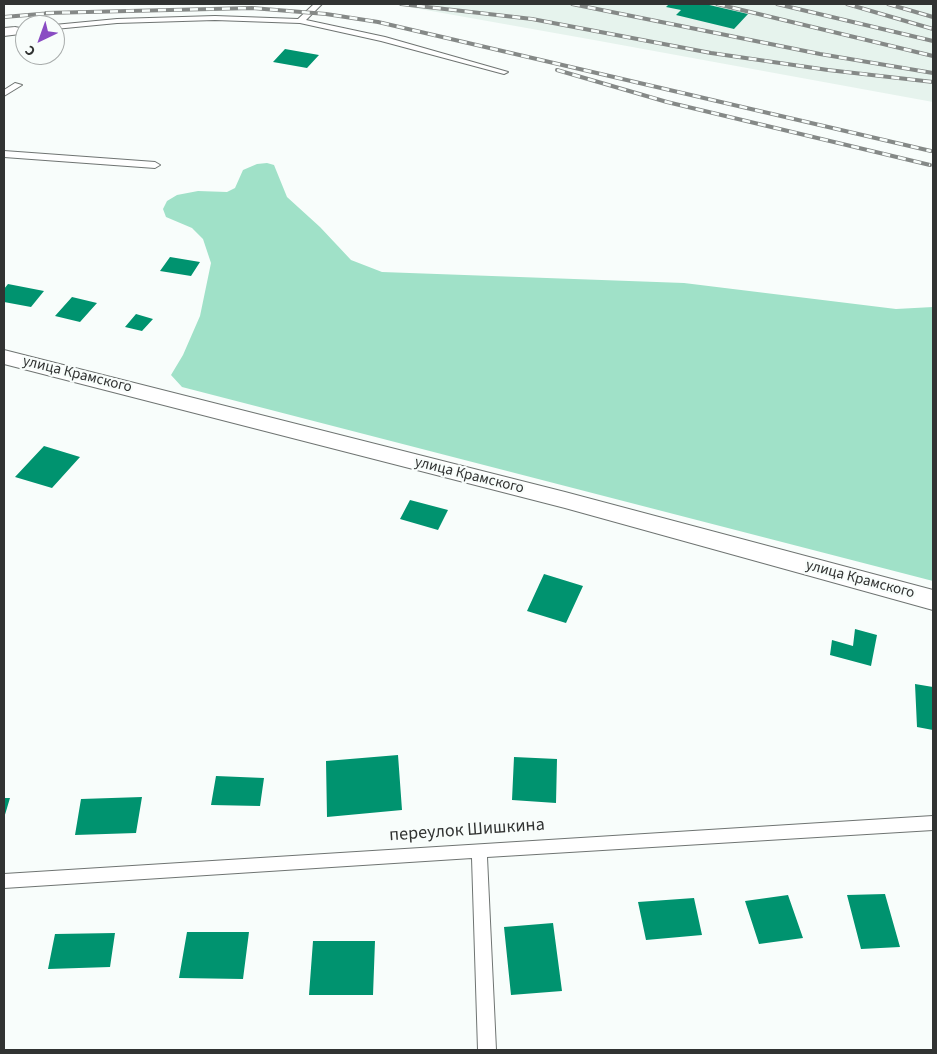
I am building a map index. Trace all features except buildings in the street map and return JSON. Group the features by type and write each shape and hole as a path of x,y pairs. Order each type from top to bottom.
{"street":[{"name":"улица Крамского","path":"4,357 565,500 933,600"}],"lane":[{"path":"300,21 318,4"},
{"path":"65,26 118,21 215,18 300,21 382,39 504,72"},
{"path":"4,94 18,85"},
{"path":"4,154 155,165"},
{"name":"переулок Шишкина","path":"4,881 933,823"},
{"path":"479,850 487,1050"}],"shaded area":[{"path":"392,4 933,4 933,102 594,40"}],"green space":[{"path":"267,163 274,165 287,197 320,227 351,260 382,272 684,283 896,309 933,307 933,581 182,387 171,375 183,355 200,316 211,263 203,239 192,228 166,217 163,209 167,201 177,195 198,191 227,192 235,188 243,170 257,164"}],"railway":[{"path":"401,4 532,19 711,53 828,70 933,82"},
{"path":"572,4 820,54 933,73"},
{"path":"717,4 933,56"},
{"path":"777,4 933,41"},
{"path":"847,4 933,29"},
{"path":"888,4 933,17"},
{"path":"46,13 252,8 326,14 378,22 931,151"},
{"path":"4,17 52,13"},
{"path":"557,70 667,102 930,165"}]}
